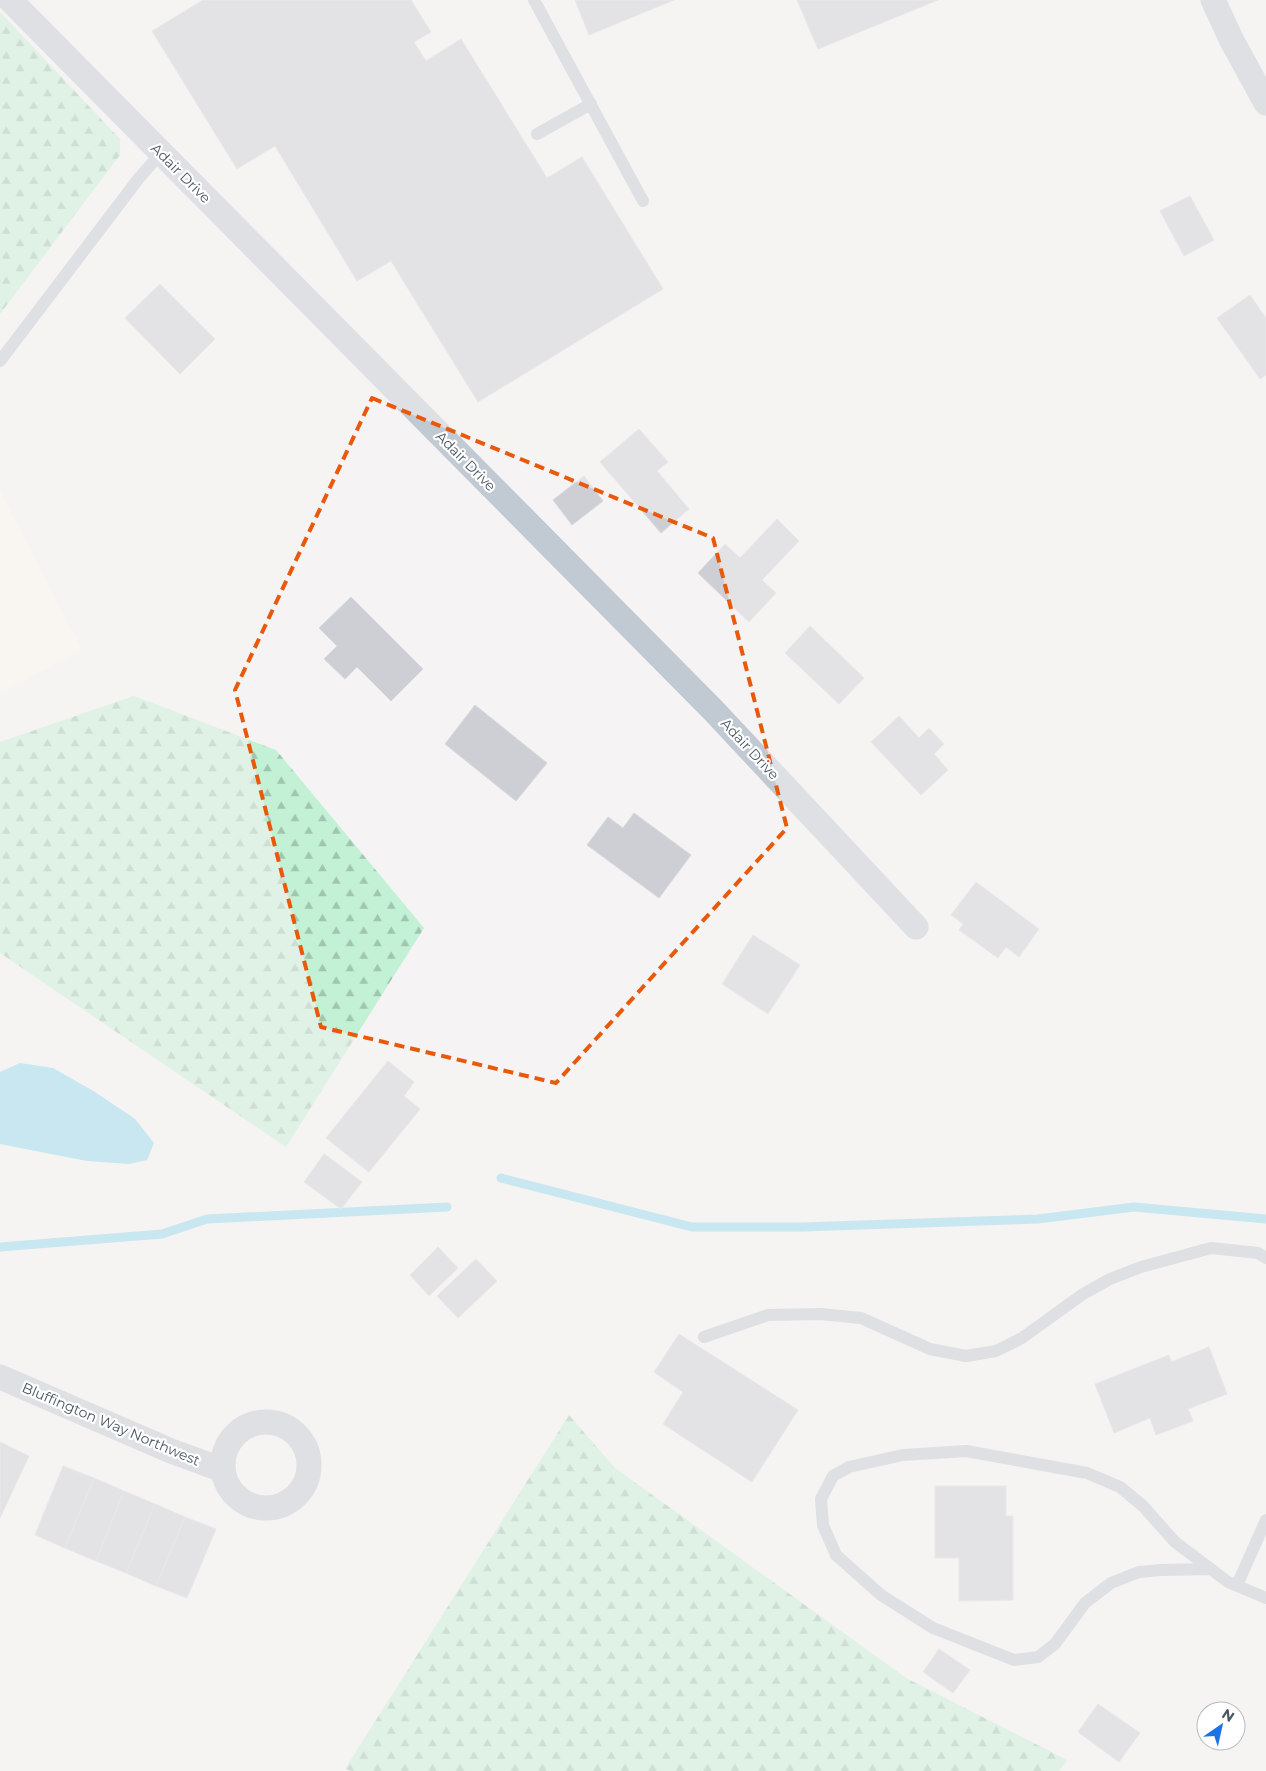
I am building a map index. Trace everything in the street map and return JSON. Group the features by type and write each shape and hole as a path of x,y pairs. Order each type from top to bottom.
{"street":[{"name":"Adair Drive","path":"10,0 706,703 916,927"},
{"path":"1213,0 1231,39 1266,103"},
{"name":"Bluffington Way Northwest","path":"0,1377 171,1451 223,1470"}],"lane":[{"path":"534,0 643,201"},
{"path":"537,134 591,104"},
{"path":"0,361 139,178 161,153"},
{"path":"704,1337 768,1315 820,1314 861,1318 930,1349 966,1356 996,1351 1022,1338 1083,1294 1110,1279 1142,1267 1211,1248 1258,1253 1266,1258"},
{"path":"1210,1569 1139,1572 1111,1583 1085,1602 1055,1644 1038,1657 1014,1660 933,1628 881,1595 836,1555 824,1526 821,1499 833,1476 849,1467 903,1455 966,1451 1087,1473 1120,1488 1143,1506 1176,1542 1228,1582 1266,1598"},
{"path":"1237,1585 1266,1520"}],"highlighted area":[{"path":"372,398 713,538 787,828 556,1083 321,1027 235,690"}],"shaded area":[{"path":"0,491 82,649 0,694"}],"green space":[{"path":"0,12 120,139 120,155 0,314"},
{"path":"134,696 276,750 424,928 286,1147 0,953 0,742"},
{"path":"569,1415 615,1468 906,1678 1067,1760 1059,1771 352,1771 345,1769"}],"water":[{"path":"20,1063 53,1068 95,1092 135,1119 154,1143 147,1160 129,1164 87,1161 0,1144 0,1072"}],"building":[{"path":"203,0 411,0 431,32 414,42 426,61 461,39 547,178 582,157 663,289 478,402 391,261 357,281 275,146 237,169 152,31"},
{"path":"575,0 674,0 589,35"},
{"path":"797,0 938,0 818,49"},
{"path":"1190,196 1214,240 1184,256 1160,211"},
{"path":"160,284 215,339 180,374 125,318"},
{"path":"1250,295 1266,318 1266,375 1260,379 1217,318"},
{"path":"639,429 668,462 657,471 689,509 661,533 600,462"},
{"path":"584,476 603,501 572,525 553,500"},
{"path":"777,519 799,541 762,580 776,593 749,622 698,573 725,544 740,558"},
{"path":"351,597 423,669 391,701 357,667 345,679 324,659 337,646 319,628"},
{"path":"810,626 864,678 839,704 785,653"},
{"path":"475,705 547,763 516,801 445,744"},
{"path":"899,716 919,738 929,728 944,744 934,754 948,770 921,795 871,742"},
{"path":"634,813 691,855 659,898 587,845 608,817 623,828"},
{"path":"976,882 1039,929 1019,957 1006,947 998,958 959,930 963,924 951,915"},
{"path":"753,935 800,965 768,1014 722,984"},
{"path":"388,1061 414,1082 404,1096 420,1109 369,1172 326,1138"},
{"path":"324,1154 362,1182 341,1209 304,1182"},
{"path":"438,1247 458,1268 429,1296 410,1275"},
{"path":"476,1259 497,1281 458,1318 437,1296"},
{"path":"679,1334 798,1410 752,1482 663,1424 683,1392 654,1372"},
{"path":"1209,1347 1227,1394 1188,1409 1193,1421 1156,1435 1150,1418 1114,1433 1095,1384 1169,1355 1171,1362"},
{"path":"0,1442 29,1456 0,1518"},
{"path":"63,1466 94,1478 65,1548 35,1535"},
{"path":"94,1478 124,1491 96,1561 65,1548"},
{"path":"935,1486 1006,1486 1006,1516 1013,1516 1013,1600 959,1601 959,1558 935,1558"},
{"path":"124,1491 155,1504 126,1573 96,1561"},
{"path":"155,1504 185,1517 156,1586 126,1573"},
{"path":"185,1517 216,1529 187,1598 156,1586"},
{"path":"939,1649 970,1670 953,1693 923,1672"},
{"path":"1098,1704 1140,1733 1119,1762 1078,1732"}],"waterway":[{"path":"501,1178 692,1227 802,1227 1038,1219 1134,1207 1266,1219"},
{"path":"0,1247 162,1234 207,1219 447,1207"}]}
